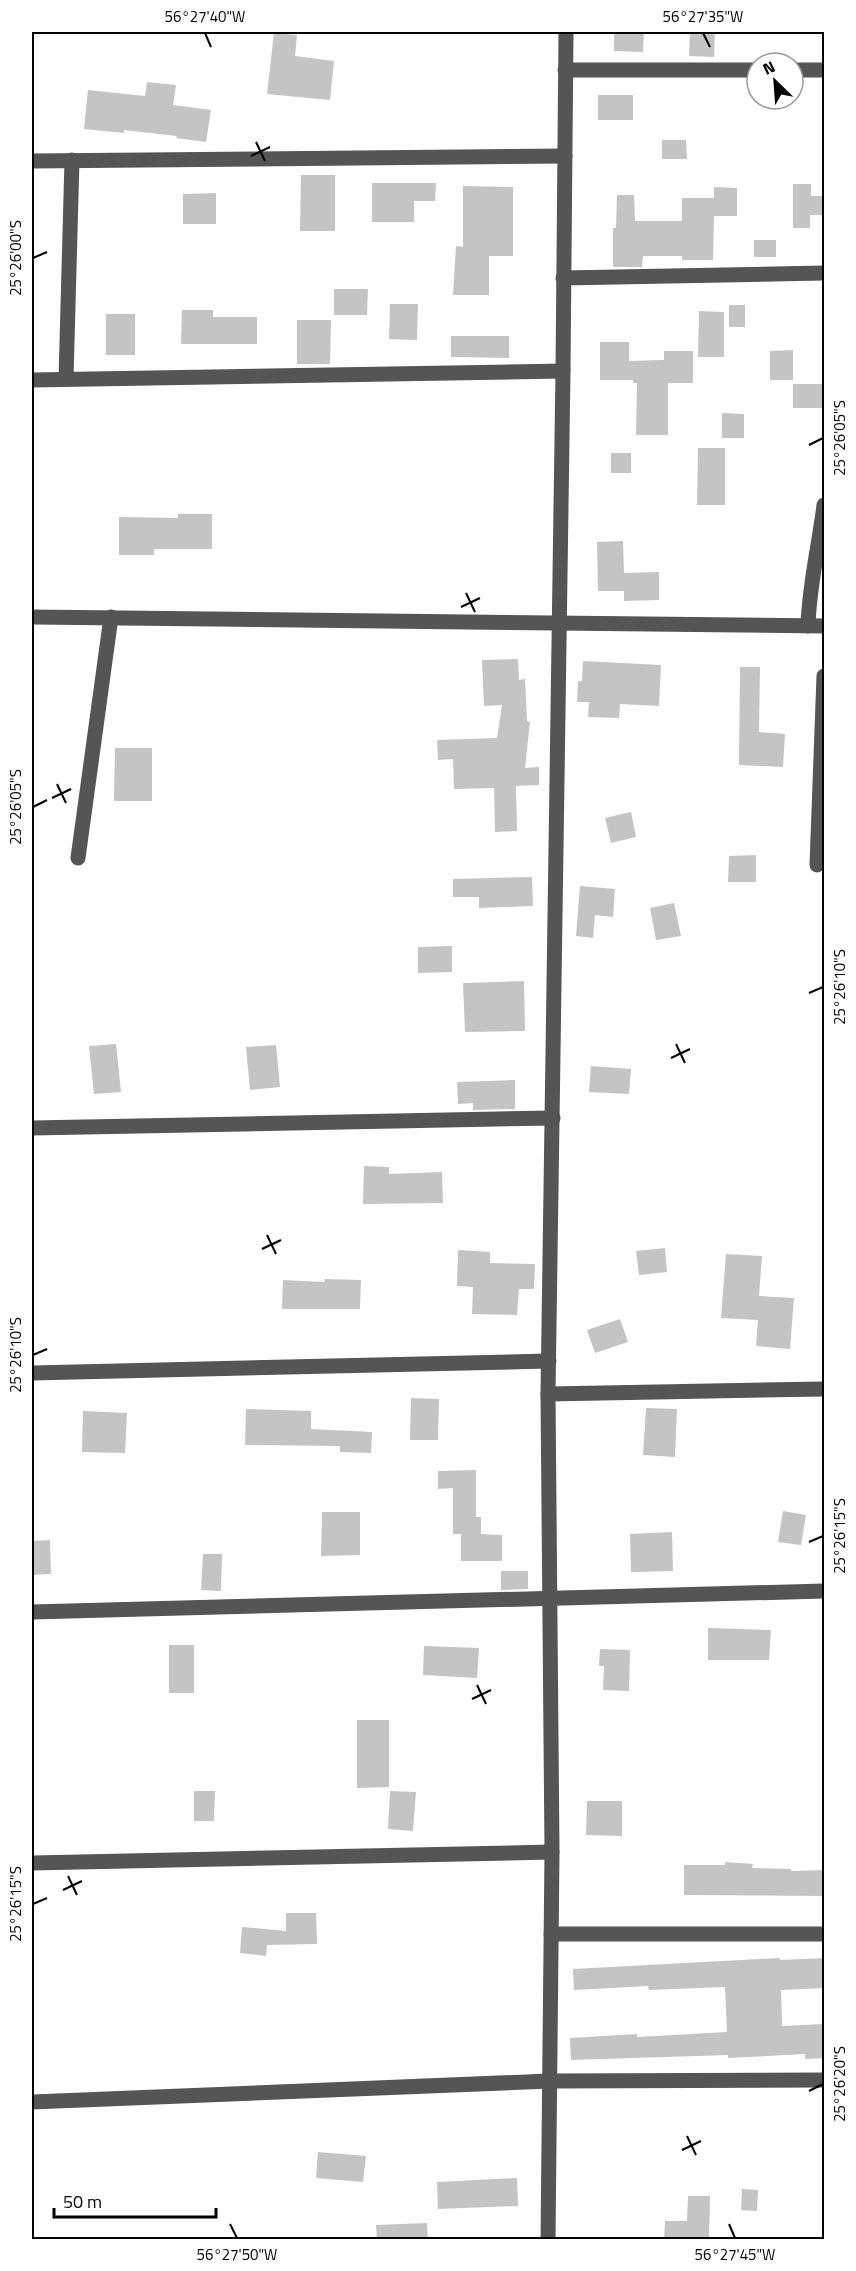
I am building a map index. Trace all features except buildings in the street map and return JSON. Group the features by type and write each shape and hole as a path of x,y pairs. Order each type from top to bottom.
{"street":[{"path":"548,2240 552,1852 548,1394 566,32"},
{"path":"565,70 745,70"},
{"path":"805,70 825,70"},
{"path":"32,161 565,156"},
{"path":"66,379 72,160"},
{"path":"563,278 825,273"},
{"path":"32,380 563,371"},
{"path":"808,626 809,596 819,550 825,505"},
{"path":"32,617 825,626"},
{"path":"78,858 111,618"},
{"path":"817,865 825,676"},
{"path":"32,1128 553,1118"},
{"path":"32,1373 549,1361"},
{"path":"548,1394 825,1389"},
{"path":"32,1612 825,1591"},
{"path":"32,1863 552,1852"},
{"path":"551,1934 825,1934"},
{"path":"32,2102 550,2081 825,2080"}]}
